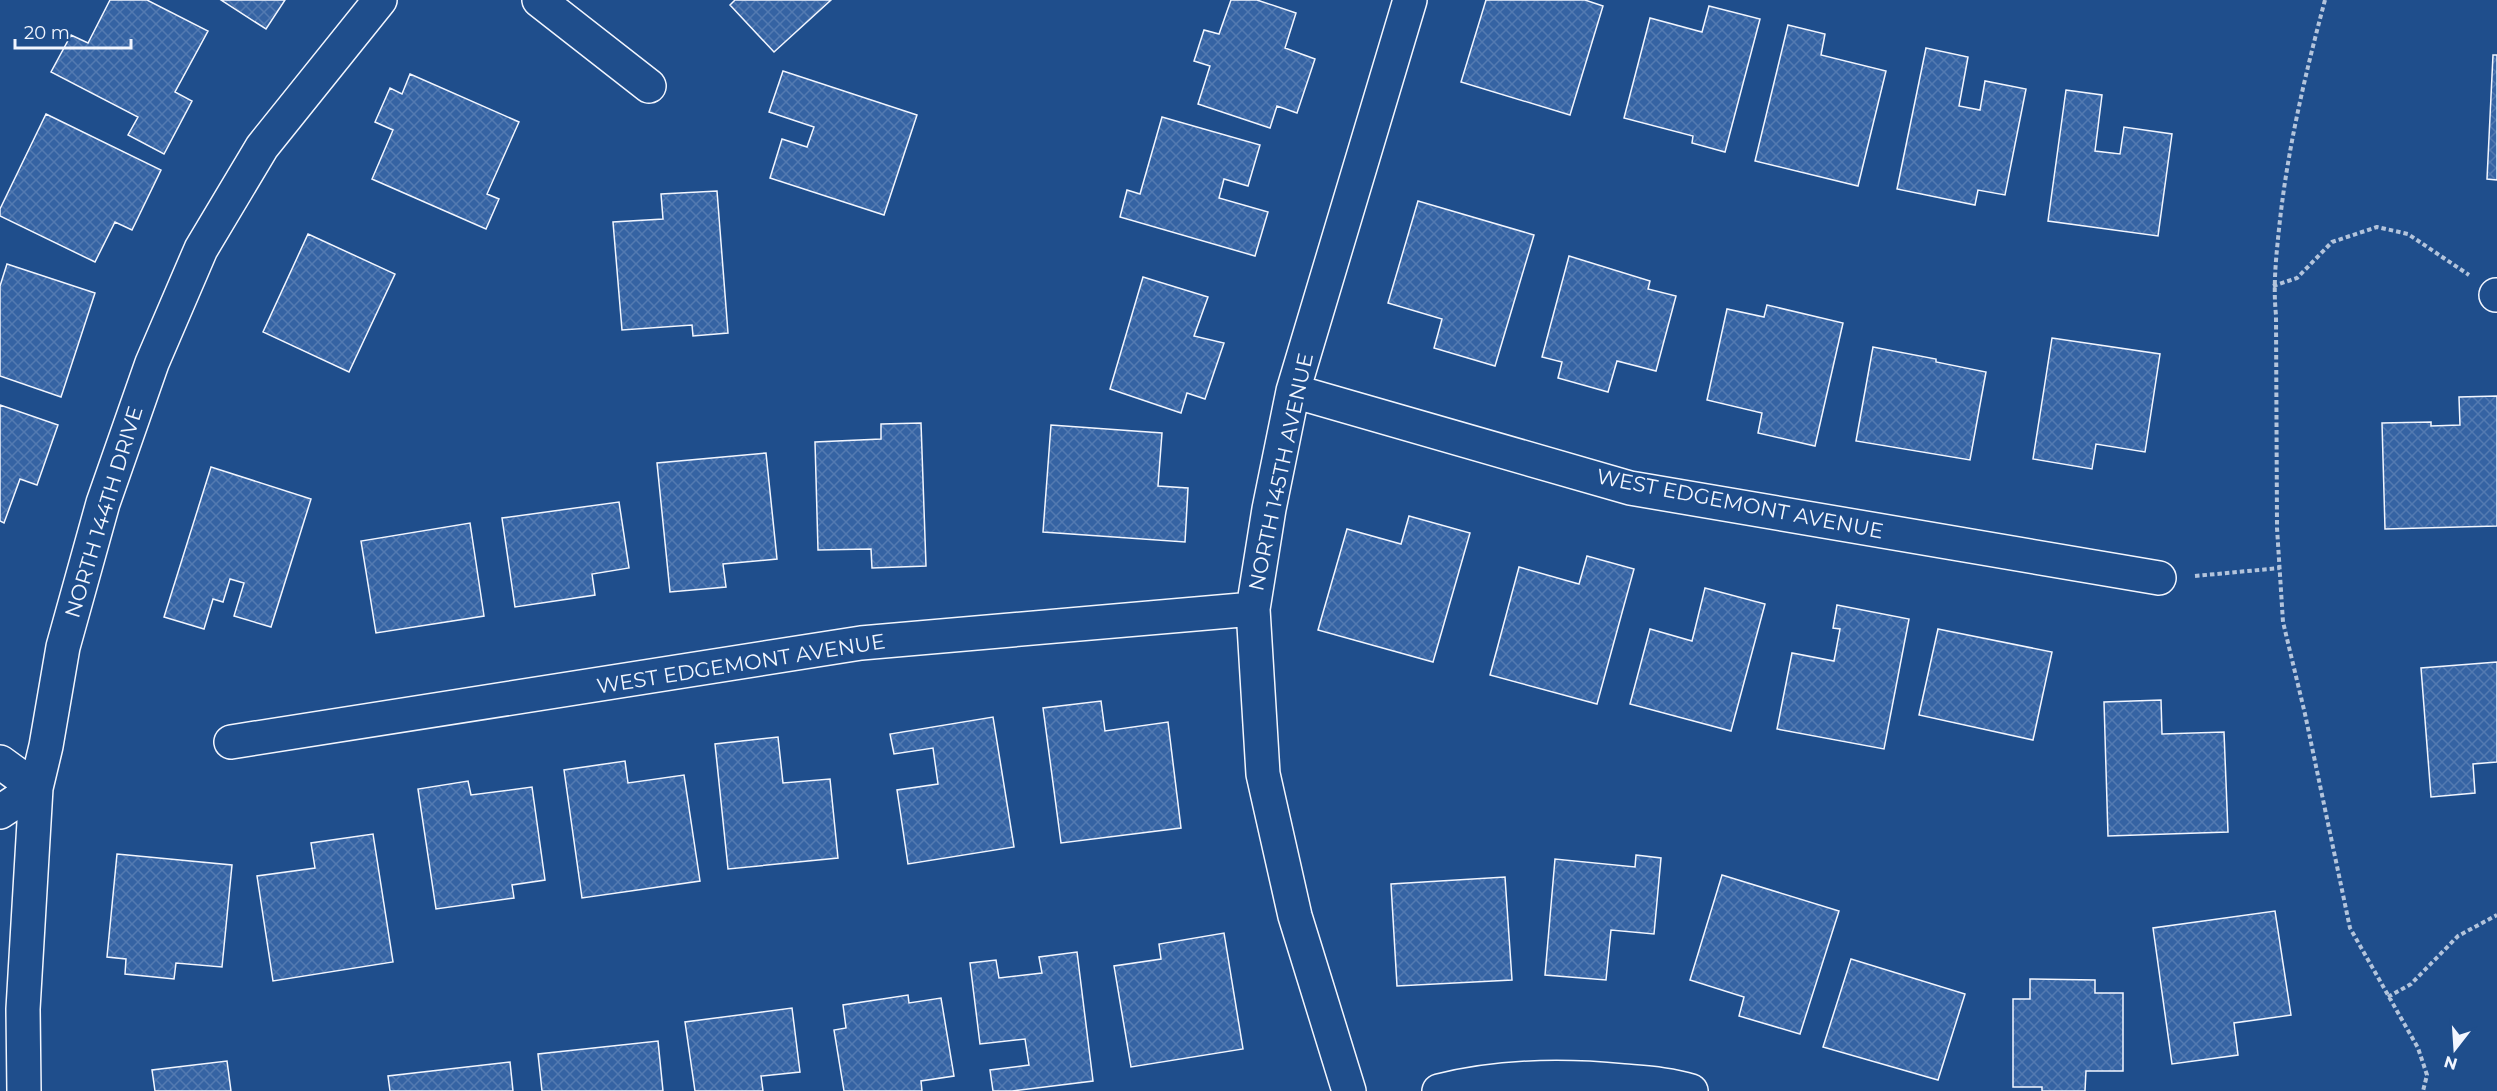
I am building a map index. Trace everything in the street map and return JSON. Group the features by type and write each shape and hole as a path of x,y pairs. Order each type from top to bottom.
{"street":[{"name":"NORTH 144TH DRIVE","path":"24,1091 23,1010 36,788 63,647 103,503 152,363 201,249 262,147 380,0"},
{"path":"539,0 649,86"},
{"name":"NORTH 145TH AVENUE","path":"1349,1091 1295,916 1263,774 1253,609 1269,510 1293,391 1410,0"},
{"name":"WEST EDGEMONT AVENUE","path":"1293,391 1630,488 2159,578"},
{"name":"WEST EDGEMONT AVENUE","path":"231,742 861,644 1253,609"},
{"path":"0,762 36,788 0,812"},
{"path":"1439,1091 1470,1083 1574,1076 1671,1085 1691,1091"}],"path":[{"path":"2325,0 2302,87 2283,186 2273,285 2276,315 2277,528 2283,622 2308,725 2350,928 2418,1048 2427,1075 2424,1091"},
{"path":"2273,285 2297,278 2332,242 2377,227 2408,234 2496,295"},
{"path":"2159,578 2235,574 2280,568"},
{"path":"2388,997 2411,984 2458,936 2497,915"}],"building":[{"path":"110,0 147,0 208,31 175,92 192,101 164,154 128,135 138,117 51,72 71,35 88,43"},
{"path":"221,0 285,0 266,29"},
{"path":"735,0 831,0 774,52 730,5"},
{"path":"1231,0 1257,0 1296,13 1285,48 1315,59 1297,113 1277,106 1270,128 1198,104 1210,66 1194,61 1204,30 1219,34"},
{"path":"1486,0 1585,0 1603,6 1570,115 1461,82"},
{"path":"1709,6 1760,19 1725,152 1692,143 1693,136 1624,118 1650,18 1702,32"},
{"path":"1788,25 1825,34 1821,55 1886,71 1858,186 1755,161"},
{"path":"1926,48 1968,57 1959,106 1980,110 1985,81 2026,89 2005,195 1978,190 1975,205 1897,189"},
{"path":"2493,55 2497,55 2497,180 2487,179"},
{"path":"783,71 917,115 884,215 770,178 782,139 807,147 814,127 769,112"},
{"path":"410,74 519,122 487,194 499,199 486,229 372,179 393,130 375,122 390,88 402,94"},
{"path":"2066,90 2102,95 2095,151 2120,154 2124,127 2172,134 2158,236 2048,221"},
{"path":"46,114 161,170 132,230 115,222 95,262 0,216 0,209"},
{"path":"1162,117 1260,145 1248,186 1224,179 1219,198 1268,212 1255,256 1120,217 1127,190 1140,194"},
{"path":"717,191 728,333 693,336 692,325 622,330 613,222 663,219 661,194"},
{"path":"1418,201 1534,235 1495,366 1434,348 1442,319 1388,303"},
{"path":"308,234 395,274 349,372 263,332"},
{"path":"1569,256 1650,281 1648,289 1676,296 1656,371 1617,361 1608,392 1558,378 1562,362 1542,357"},
{"path":"7,264 95,293 61,397 0,376 0,286"},
{"path":"1143,277 1208,297 1194,336 1224,343 1205,399 1187,393 1181,413 1110,389"},
{"path":"1767,305 1843,323 1815,446 1758,433 1762,413 1707,400 1727,309 1764,317"},
{"path":"2052,338 2160,354 2145,452 2096,444 2092,469 2033,459"},
{"path":"1873,347 1936,359 1936,362 1986,372 1970,460 1856,441"},
{"path":"2497,396 2497,526 2385,529 2382,423 2431,422 2431,426 2460,425 2459,397"},
{"path":"0,405 58,425 37,485 20,479 4,523 0,521"},
{"path":"921,423 926,566 872,568 871,549 818,550 815,442 881,439 881,424"},
{"path":"1051,425 1162,433 1158,486 1188,488 1185,542 1043,532"},
{"path":"766,453 777,559 723,564 726,587 670,592 657,463"},
{"path":"211,467 311,499 271,627 234,616 244,583 230,579 223,602 213,599 204,629 164,617"},
{"path":"619,502 629,568 592,574 595,595 515,607 502,518"},
{"path":"1409,516 1470,533 1433,662 1318,630 1347,529 1401,544"},
{"path":"470,523 484,616 376,633 361,541"},
{"path":"1587,556 1634,569 1597,704 1490,675 1519,567 1579,584"},
{"path":"1705,588 1765,604 1731,731 1630,704 1650,629 1692,641"},
{"path":"1837,605 1909,619 1884,749 1777,729 1792,653 1834,661 1840,629 1833,628"},
{"path":"1938,629 2052,652 2033,740 1919,715"},
{"path":"2497,662 2497,762 2473,764 2475,793 2431,797 2421,668"},
{"path":"2161,700 2162,734 2224,732 2228,832 2108,836 2104,702"},
{"path":"1101,701 1105,731 1168,722 1181,828 1061,843 1043,708"},
{"path":"993,717 1014,847 908,864 897,790 938,784 933,748 894,754 890,734"},
{"path":"778,737 783,783 830,779 838,858 728,869 715,744"},
{"path":"625,761 628,783 684,775 700,881 582,898 564,770"},
{"path":"468,781 471,795 532,787 545,880 512,885 514,898 436,909 418,789"},
{"path":"373,834 393,962 273,981 257,876 315,868 311,843"},
{"path":"117,854 232,865 222,967 176,963 174,979 125,974 126,959 107,957"},
{"path":"1636,855 1661,858 1654,934 1611,930 1606,980 1545,975 1555,859 1635,867"},
{"path":"1722,875 1839,911 1800,1034 1739,1016 1744,997 1690,980"},
{"path":"1505,877 1512,980 1397,986 1391,884"},
{"path":"2275,911 2291,1015 2234,1023 2238,1055 2172,1064 2153,928"},
{"path":"1224,933 1243,1049 1131,1067 1114,966 1161,959 1159,944"},
{"path":"1077,952 1093,1081 1012,1091 993,1091 990,1070 1029,1065 1025,1039 980,1044 970,963 996,960 999,978 1042,973 1039,957"},
{"path":"1851,959 1965,994 1938,1080 1823,1047"},
{"path":"2030,979 2095,980 2095,993 2123,993 2123,1071 2086,1071 2085,1091 2042,1091 2042,1087 2013,1087 2013,999 2030,999"},
{"path":"908,995 909,1003 941,998 954,1076 921,1081 922,1091 844,1091 834,1030 846,1028 843,1005"},
{"path":"792,1008 800,1072 761,1076 763,1091 695,1091 685,1022"},
{"path":"658,1041 663,1091 542,1091 538,1054"},
{"path":"227,1061 231,1091 155,1091 152,1070"},
{"path":"510,1062 513,1091 390,1091 388,1076"}]}
